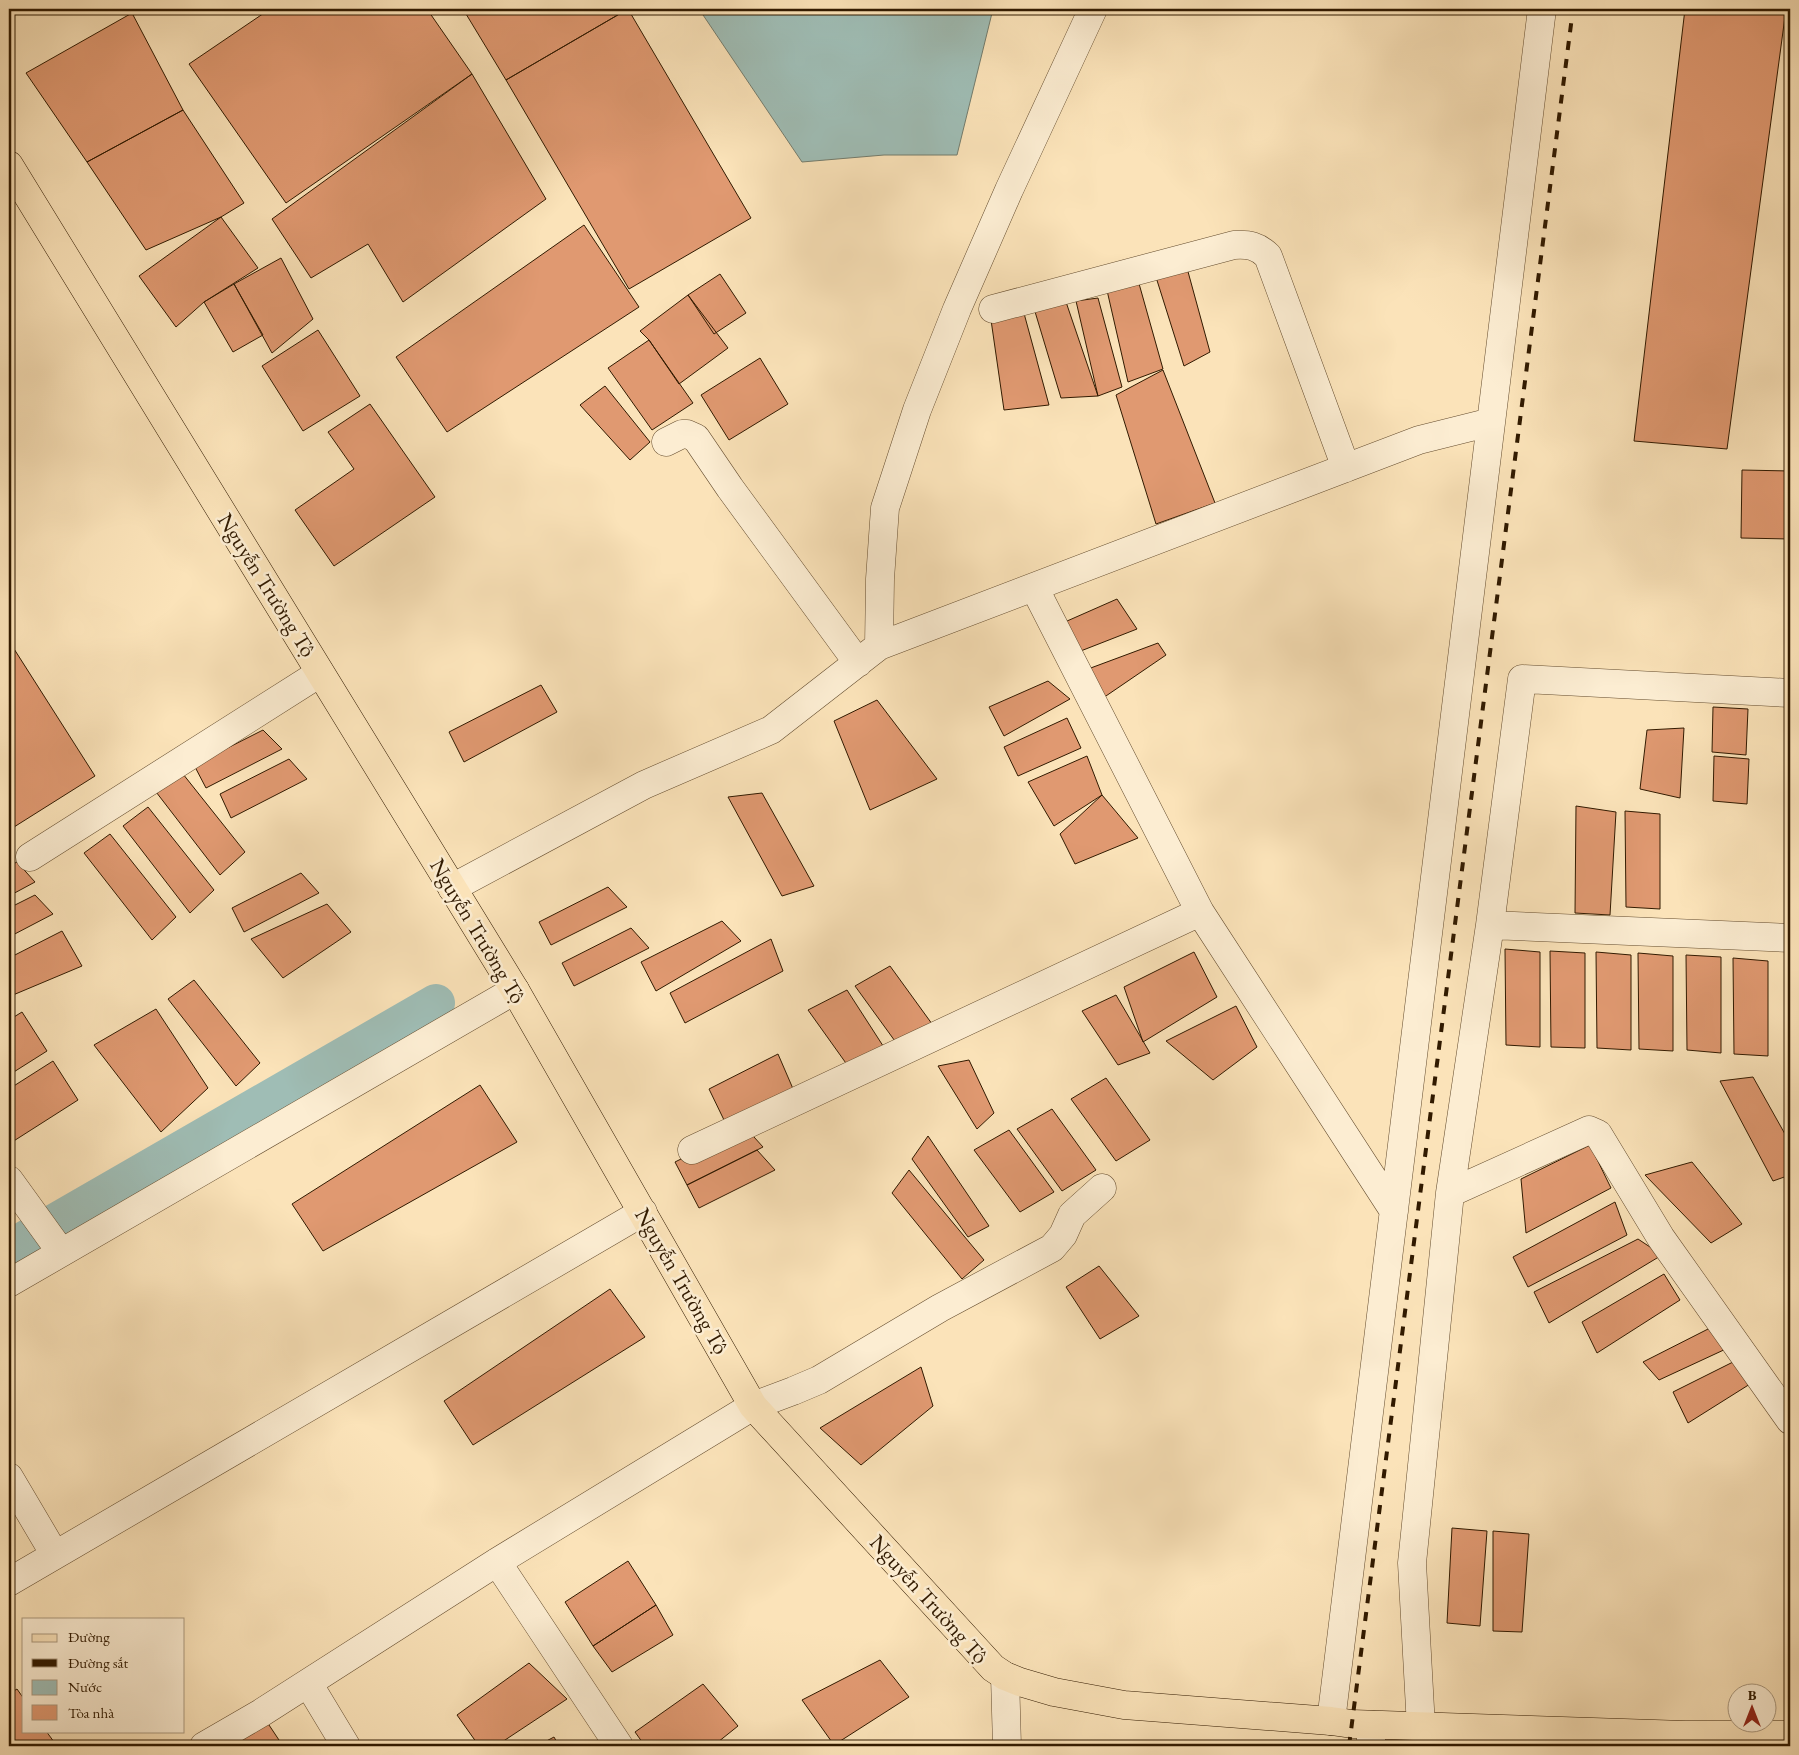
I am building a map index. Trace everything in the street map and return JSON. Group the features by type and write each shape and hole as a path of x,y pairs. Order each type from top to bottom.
{"main road":[{"name":"Nguyễn Trường Tộ","path":"9,164 516,990 753,1406 993,1668 1005,1676 1054,1692 1124,1705 1331,1721 1352,1724 1371,1736 1422,1728 1687,1740 1790,1736"}],"street":[{"path":"879,646 880,579 885,508 917,410 957,309 997,217 1092,9"},
{"path":"1331,1721 1542,9"},
{"path":"993,309 1234,245 1246,244 1260,247 1268,256 1346,468"},
{"path":"452,888 644,785 772,730 879,646 1419,440 1491,422"},
{"path":"666,442 682,434 696,438 858,663"},
{"path":"1034,587 1200,912 1394,1211"},
{"path":"30,857 320,673"},
{"path":"1422,1728 1412,1563 1450,1193 1490,925 1522,679 1790,693"},
{"path":"692,1150 1200,912"},
{"path":"1490,925 1790,938"},
{"path":"9,1283 516,990"},
{"path":"1450,1193 1588,1130 1598,1134 1661,1238 1790,1420"},
{"path":"9,1180 61,1252"},
{"path":"204,1746 308,1683 497,1562 753,1406 819,1380 940,1308 1052,1248 1063,1235 1072,1215 1102,1188"},
{"path":"9,1582 643,1212"},
{"path":"9,1476 55,1555"},
{"path":"497,1562 619,1746"},
{"path":"1005,1676 1007,1746"},
{"path":"308,1683 346,1746"}],"water":[{"path":"699,9 993,9 957,155 884,155 802,162"}],"building":[{"path":"270,9 427,9 472,74 286,203 189,64"},
{"path":"463,9 628,9 506,80"},
{"path":"628,9 751,218 629,289 506,80"},
{"path":"1685,9 1786,9 1727,449 1634,441"},
{"path":"132,13 183,110 87,162 26,73"},
{"path":"472,74 546,199 403,302 368,244 311,278 272,219"},
{"path":"183,110 244,203 221,217 146,250 87,162"},
{"path":"221,217 258,268 204,302 176,327 139,276"},
{"path":"584,225 639,307 447,432 396,357"},
{"path":"281,258 313,319 272,353 234,284"},
{"path":"1187,268 1210,352 1184,366 1155,274"},
{"path":"720,274 746,313 714,334 688,295"},
{"path":"1138,280 1163,369 1128,382 1106,286"},
{"path":"234,284 263,335 233,352 204,302"},
{"path":"688,295 728,348 679,384 649,340 640,331"},
{"path":"1098,298 1122,387 1098,396 1076,301"},
{"path":"1065,299 1098,396 1061,398 1033,305"},
{"path":"1022,306 1049,405 1004,410 990,313"},
{"path":"318,330 360,396 303,431 262,366"},
{"path":"649,340 693,403 652,430 608,368"},
{"path":"760,358 788,404 729,440 701,395"},
{"path":"1163,370 1215,503 1156,524 1116,395"},
{"path":"605,386 650,442 630,460 580,405"},
{"path":"370,404 435,497 334,566 295,510 354,469 328,432"},
{"path":"1742,470 1790,471 1790,539 1741,538"},
{"path":"1117,599 1137,629 1073,654 1058,625"},
{"path":"9,641 95,776 14,827 9,818"},
{"path":"1158,643 1166,655 1103,698 1088,669"},
{"path":"1048,681 1070,699 1004,736 989,707"},
{"path":"541,685 557,712 464,762 449,732"},
{"path":"877,700 937,779 870,810 834,721"},
{"path":"1713,707 1748,709 1746,755 1712,752"},
{"path":"1067,718 1081,748 1018,776 1004,747"},
{"path":"1684,728 1680,798 1640,789 1647,730"},
{"path":"263,730 282,749 206,788 194,765"},
{"path":"1087,756 1102,795 1054,826 1028,782"},
{"path":"1714,756 1749,759 1747,804 1713,801"},
{"path":"289,759 307,779 231,818 220,794"},
{"path":"179,769 245,852 220,875 153,788"},
{"path":"762,793 814,886 782,896 728,797"},
{"path":"1102,795 1138,838 1075,864 1060,834"},
{"path":"1576,806 1616,812 1610,915 1575,913"},
{"path":"148,807 214,890 190,913 123,826"},
{"path":"1625,811 1660,814 1660,909 1626,907"},
{"path":"110,834 176,917 152,940 84,853"},
{"path":"17,862 35,882 9,896 9,866"},
{"path":"301,873 319,893 244,932 232,908"},
{"path":"608,887 627,907 551,945 539,922"},
{"path":"35,895 53,914 9,937 9,908"},
{"path":"327,904 351,932 283,978 251,939"},
{"path":"722,921 741,941 656,991 641,962"},
{"path":"631,928 649,948 574,986 562,963"},
{"path":"62,931 82,966 13,995 9,990 9,958"},
{"path":"771,939 783,971 685,1023 670,993"},
{"path":"1505,949 1540,952 1540,1047 1506,1045"},
{"path":"1550,951 1585,953 1585,1048 1551,1047"},
{"path":"1194,952 1217,997 1143,1042 1124,987"},
{"path":"1596,952 1631,955 1631,1050 1597,1048"},
{"path":"1638,953 1673,956 1673,1051 1639,1049"},
{"path":"1686,955 1721,957 1721,1053 1687,1050"},
{"path":"1733,958 1768,961 1768,1056 1734,1054"},
{"path":"890,966 935,1028 900,1048 855,986"},
{"path":"194,980 260,1063 236,1086 168,999"},
{"path":"847,990 887,1052 853,1073 808,1010"},
{"path":"1116,995 1150,1053 1118,1065 1082,1011"},
{"path":"1236,1006 1257,1047 1213,1080 1166,1041"},
{"path":"156,1009 208,1088 161,1132 94,1045"},
{"path":"22,1012 47,1051 9,1075 9,1020"},
{"path":"778,1054 797,1098 724,1120 709,1089"},
{"path":"969,1060 994,1113 977,1129 938,1066"},
{"path":"53,1061 78,1100 9,1144 9,1089"},
{"path":"1753,1077 1790,1143 1790,1175 1773,1181 1720,1081"},
{"path":"1106,1078 1150,1140 1116,1161 1071,1099"},
{"path":"480,1085 517,1142 323,1251 292,1204"},
{"path":"1052,1109 1096,1170 1062,1191 1017,1129"},
{"path":"745,1127 763,1147 687,1185 675,1162"},
{"path":"1009,1130 1054,1192 1020,1212 974,1150"},
{"path":"928,1136 989,1226 968,1237 912,1159"},
{"path":"1590,1145 1611,1188 1526,1233 1521,1179"},
{"path":"757,1150 775,1170 699,1208 687,1185"},
{"path":"1692,1162 1742,1224 1711,1243 1645,1175"},
{"path":"909,1170 984,1260 962,1279 892,1193"},
{"path":"1615,1202 1627,1235 1528,1287 1513,1257"},
{"path":"1638,1239 1662,1255 1549,1323 1534,1292"},
{"path":"1099,1266 1139,1316 1100,1339 1066,1287"},
{"path":"1664,1274 1680,1300 1597,1353 1582,1322"},
{"path":"610,1289 645,1337 473,1445 444,1401"},
{"path":"1712,1327 1728,1348 1659,1380 1643,1362"},
{"path":"1743,1357 1758,1379 1688,1423 1673,1392"},
{"path":"921,1367 933,1406 861,1465 820,1428"},
{"path":"1452,1528 1487,1531 1480,1626 1447,1623"},
{"path":"1493,1531 1529,1534 1522,1632 1493,1631"},
{"path":"628,1561 656,1605 593,1646 565,1602"},
{"path":"656,1605 673,1635 612,1672 593,1646"},
{"path":"880,1660 909,1697 834,1745 802,1700"},
{"path":"529,1663 567,1699 496,1746 479,1746 457,1715"},
{"path":"703,1684 738,1726 713,1746 645,1746 635,1732"},
{"path":"17,1689 22,1696 22,1732 47,1732 57,1746 9,1746 9,1694"},
{"path":"261,1713 283,1746 209,1746"},
{"path":"554,1737 559,1746 537,1746"}],"waterway":[{"path":"9,1249 436,1003"}],"railway":[{"path":"1349,1746 1573,9"}]}
